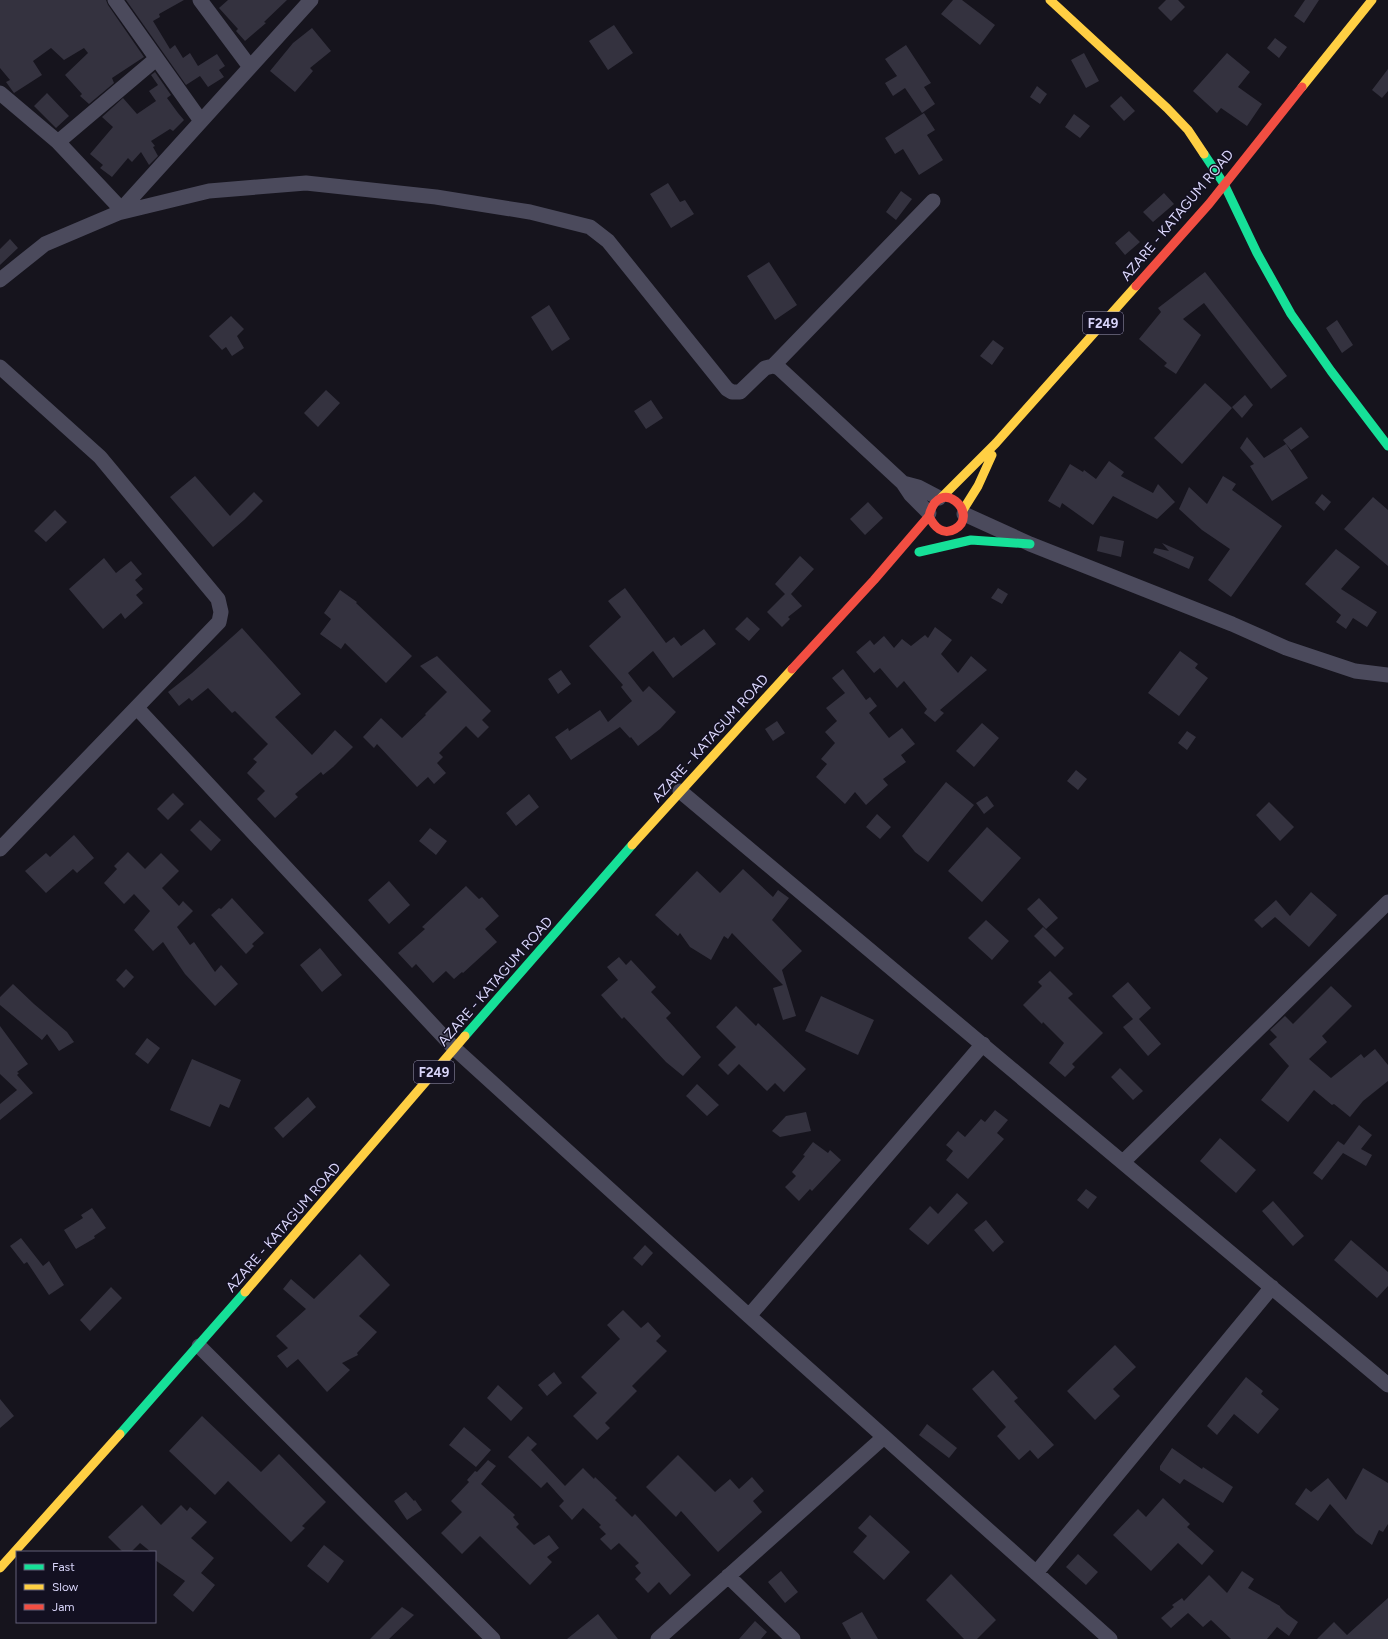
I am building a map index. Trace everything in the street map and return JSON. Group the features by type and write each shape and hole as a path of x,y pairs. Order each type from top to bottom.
{"main road":[{"path":"1050,0 1167,108 1188,130 1224,184 1256,253 1291,314 1330,371 1388,446"},
{"name":"AZARE - KATAGUM ROAD","path":"0,1568 199,1346 454,1048 680,791 874,580 929,514 932,504 996,443 1209,204 1372,0"},
{"name":"AZARE - KATAGUM ROAD","path":"996,443 978,486 958,527 952,531 945,532 915,554 970,540 1030,544"},
{"path":"940,498 948,497 955,499 960,504 964,512"},
{"path":"929,514 932,523 937,529 945,532"},
{"name":"AZARE - KATAGUM ROAD","path":"874,580 900,564"}],"street":[{"path":"115,0 201,121"},
{"path":"200,0 250,67"},
{"path":"120,211 311,0"},
{"path":"58,142 156,59"},
{"path":"0,93 58,142 120,211"},
{"path":"0,280 45,244 120,211 209,191 306,183 436,197 530,212 590,227 608,241 727,389 732,392 740,392 765,368 773,366 933,201"},
{"path":"773,366 779,368 903,483 911,495 929,514"},
{"path":"0,368 100,457 218,599 221,612 219,622 0,849"},
{"path":"903,483 940,498"},
{"path":"964,512 1030,544 1232,624 1286,648 1355,671 1388,675"},
{"path":"136,708 454,1048 748,1316 1110,1639"},
{"path":"680,791 1388,1384"},
{"path":"1123,1162 1388,902"},
{"path":"748,1316 983,1044"},
{"path":"1036,1573 1272,1287"},
{"path":"199,1346 493,1639"},
{"path":"658,1639 884,1437"},
{"path":"728,1576 793,1639"}],"building":[{"path":"0,0 106,0 144,57 112,78 114,83 89,104 80,96 82,94 65,75 88,53 84,48 64,60 51,48 33,61 42,75 14,93 6,82 10,80 0,68"},
{"path":"126,0 184,0 159,14 160,17 153,21 170,49 175,45 183,58 190,53 198,66 217,54 225,66 219,70 224,77 208,87 200,76 186,85"},
{"path":"228,0 287,0 264,22 266,23 245,41 236,31 238,29 219,8"},
{"path":"953,0 962,0 995,25 980,45 941,14"},
{"path":"1166,0 1178,0 1185,7 1171,21 1158,8"},
{"path":"1305,0 1319,0 1304,23 1294,16"},
{"path":"614,25 633,53 608,70 589,41"},
{"path":"312,28 331,51 310,68 313,71 295,92 270,71 293,43"},
{"path":"1275,38 1287,47 1279,58 1267,48"},
{"path":"906,45 931,83 924,87 935,104 922,113 905,88 893,96 885,83 897,76 885,59"},
{"path":"1084,53 1099,81 1086,88 1071,60"},
{"path":"1227,53 1250,72 1238,87 1262,104 1247,126 1221,108 1217,113 1193,91"},
{"path":"1388,69 1388,91 1382,98 1372,90"},
{"path":"155,72 171,95 167,98 184,120 173,131 170,129 151,141 155,146 153,147 158,156 149,165 141,152 132,162 128,158 112,177 100,168 103,165 90,154 113,127 102,117 123,98 137,114 156,101 149,91 158,85 151,75"},
{"path":"1037,86 1047,94 1040,104 1030,97"},
{"path":"47,93 69,116 56,128 34,106"},
{"path":"1121,96 1135,111 1124,121 1110,106"},
{"path":"924,113 935,130 927,135 943,160 919,175 903,149 895,154 885,138"},
{"path":"1074,114 1090,126 1080,138 1065,127"},
{"path":"668,183 680,202 685,200 694,214 671,228 650,194"},
{"path":"901,191 912,199 896,220 886,212"},
{"path":"1164,193 1174,204 1153,222 1143,212"},
{"path":"1129,231 1140,242 1125,255 1115,243"},
{"path":"10,239 18,248 0,265 0,249"},
{"path":"769,262 797,305 775,320 747,276"},
{"path":"1205,272 1287,376 1271,389 1204,303 1183,319 1201,335 1176,374 1164,366 1167,363 1139,339 1161,312 1158,308"},
{"path":"549,305 570,339 552,351 531,317"},
{"path":"231,316 244,329 237,336 244,348 232,356 226,347 222,350 209,336"},
{"path":"1337,320 1353,345 1342,353 1326,328"},
{"path":"993,340 1004,348 992,365 980,356"},
{"path":"1205,383 1232,408 1182,464 1154,438"},
{"path":"326,390 340,403 318,427 304,413"},
{"path":"1245,395 1253,405 1242,418 1232,407"},
{"path":"651,400 663,418 646,429 634,411"},
{"path":"1301,427 1309,437 1291,450 1283,440"},
{"path":"1247,437 1264,458 1286,444 1308,478 1272,501 1250,466 1254,464 1240,448"},
{"path":"1109,461 1124,472 1121,476 1153,493 1158,484 1175,502 1157,519 1113,496 1093,525 1062,503 1060,508 1048,501 1070,464 1083,472 1084,470 1096,479"},
{"path":"195,476 230,516 254,492 263,501 213,547 170,497"},
{"path":"1223,476 1236,484 1232,490 1282,526 1231,597 1208,580 1230,549 1202,530 1179,509 1189,487 1207,504"},
{"path":"1322,494 1331,502 1324,511 1315,503"},
{"path":"1373,497 1388,510 1388,566 1344,529"},
{"path":"868,502 883,518 865,535 850,519"},
{"path":"55,510 67,522 46,542 34,531"},
{"path":"1100,536 1124,541 1121,557 1097,551"},
{"path":"1162,543 1194,557 1189,569 1153,553 1155,548 1169,551"},
{"path":"1336,549 1360,567 1341,589 1377,612 1367,627 1353,618 1346,629 1336,622 1341,615 1305,584"},
{"path":"800,556 814,569 791,594 802,606 788,617 790,619 782,627 767,612 785,594 775,584"},
{"path":"104,558 116,573 131,561 142,574 135,580 143,589 136,595 143,603 125,619 121,613 103,629 69,589"},
{"path":"625,588 666,643 674,637 681,646 704,629 716,644 673,678 653,651 628,673 643,692 649,686 676,712 660,729 638,746 620,727 571,760 555,737 568,728 569,731 600,710 608,722 632,701 621,687 623,685 589,646 621,617 608,601"},
{"path":"998,588 1008,594 1002,604 991,598"},
{"path":"340,590 357,602 356,603 412,656 386,683 345,643 341,649 320,634 331,619 324,613"},
{"path":"747,617 760,629 749,641 735,629"},
{"path":"935,627 952,640 941,654 958,673 971,656 987,670 940,710 944,713 935,722 924,713 927,709 904,681 897,688 880,668 874,673 856,652 870,640 874,645 884,636 894,648 902,639 911,646 925,635 928,638"},
{"path":"242,628 301,694 275,717 312,755 335,730 353,747 333,767 323,775 321,772 295,794 298,797 275,818 257,799 265,791 247,773 257,762 253,759 268,744 235,711 232,713 208,688 192,701 189,698 179,706 168,692 192,673"},
{"path":"1180,651 1198,664 1195,668 1208,678 1179,716 1148,693"},
{"path":"437,656 491,711 482,720 489,727 478,738 466,726 439,753 443,757 437,763 446,773 434,784 428,777 417,787 377,744 374,748 363,737 381,718 402,738 426,715 425,714 447,692 420,666"},
{"path":"843,669 866,700 870,697 877,706 869,713 889,738 902,728 915,744 901,755 906,762 883,779 888,785 866,805 855,792 845,804 816,777 827,764 821,759 835,743 825,732 837,721 826,708 845,693 832,678"},
{"path":"561,670 571,684 558,694 548,679"},
{"path":"777,721 785,733 773,741 765,729"},
{"path":"982,723 999,738 974,767 956,751"},
{"path":"1187,731 1196,737 1187,750 1178,743"},
{"path":"1076,770 1087,779 1078,790 1067,781"},
{"path":"946,782 974,805 928,862 915,852 902,836"},
{"path":"173,793 184,804 168,820 157,809"},
{"path":"529,794 539,807 516,826 506,813"},
{"path":"987,796 994,806 984,814 976,803"},
{"path":"1269,802 1294,827 1280,841 1256,815"},
{"path":"877,814 891,827 880,839 866,827"},
{"path":"200,820 221,840 211,851 190,830"},
{"path":"987,827 1021,858 982,902 948,871"},
{"path":"430,828 447,841 436,855 419,841"},
{"path":"74,835 94,858 77,873 73,869 46,893 25,871 46,853 50,857"},
{"path":"128,852 145,869 161,853 179,871 162,888 179,906 183,901 193,911 177,927 190,945 194,942 215,972 221,965 238,984 215,1006 185,974 163,942 153,951 134,930 150,911 134,894 124,904 104,883 117,869 114,866"},
{"path":"743,869 773,897 778,890 789,898 772,920 802,951 782,970 796,1016 783,1020 773,988 783,985 732,933 728,939 724,936 711,960 690,947 680,933 678,936 655,915 697,871 720,893"},
{"path":"389,881 410,905 389,924 368,900"},
{"path":"466,886 479,899 482,897 499,916 485,929 497,942 463,973 462,972 454,979 446,971 433,983 416,964 412,968 398,953 425,929 422,927"},
{"path":"1311,892 1337,915 1309,947 1275,917 1262,928 1254,920 1276,900 1290,916"},
{"path":"232,898 264,933 252,944 254,946 246,954 211,915 219,908 221,909"},
{"path":"1039,898 1058,918 1046,929 1027,909"},
{"path":"986,920 1009,941 992,960 968,938"},
{"path":"1043,927 1064,948 1055,957 1034,936"},
{"path":"320,948 342,975 322,992 300,965"},
{"path":"619,957 626,965 631,960 656,987 651,992 671,1013 666,1018 701,1057 683,1076 666,1062 624,1017 622,1019 601,995 618,980 607,967"},
{"path":"126,969 134,977 124,988 116,980"},
{"path":"1050,971 1073,994 1068,998 1103,1033 1072,1064 1075,1067 1065,1077 1049,1063 1064,1043 1023,1005 1042,986 1038,982"},
{"path":"1128,982 1151,1008 1139,1019 1161,1044 1148,1056 1123,1027 1133,1019 1112,996"},
{"path":"13,984 67,1032 74,1042 59,1051 47,1034 42,1040 0,1005 0,997"},
{"path":"1331,986 1352,1006 1322,1036 1327,1042 1309,1059 1331,1078 1361,1054 1364,1058 1375,1049 1388,1065 1388,1081 1363,1101 1350,1117 1334,1104 1332,1105 1314,1090 1288,1122 1261,1100 1289,1066 1269,1044 1277,1037 1270,1030 1285,1016 1293,1024"},
{"path":"821,996 874,1020 858,1055 805,1031"},
{"path":"736,1006 756,1026 758,1023 806,1069 784,1092 775,1083 767,1091 739,1064 728,1075 718,1065 736,1047 716,1027"},
{"path":"0,1026 28,1064 17,1072 19,1073 17,1075 33,1093 0,1120 0,1104 17,1090 0,1074"},
{"path":"147,1038 160,1048 148,1064 135,1054"},
{"path":"192,1059 241,1080 229,1108 220,1104 210,1127 170,1110"},
{"path":"1120,1068 1143,1091 1133,1100 1111,1077"},
{"path":"697,1084 719,1105 707,1116 686,1096"},
{"path":"308,1097 316,1107 283,1138 274,1128"},
{"path":"995,1110 1008,1120 997,1133 1004,1139 968,1179 946,1160 953,1151 946,1145 958,1131 965,1137 981,1119 985,1122"},
{"path":"806,1112 811,1131 780,1137 772,1131 786,1116"},
{"path":"1359,1125 1372,1135 1361,1149 1372,1155 1366,1166 1343,1153 1322,1180 1313,1173 1338,1141 1344,1145"},
{"path":"1220,1138 1256,1170 1236,1193 1200,1161"},
{"path":"813,1142 828,1153 830,1150 841,1160 812,1191 810,1189 799,1201 785,1187 796,1176 792,1172 805,1156 803,1155"},
{"path":"1086,1189 1097,1197 1088,1209 1077,1200"},
{"path":"957,1193 968,1203 928,1245 909,1229 930,1206 938,1214"},
{"path":"1273,1201 1304,1236 1293,1246 1262,1211"},
{"path":"92,1208 106,1228 94,1236 95,1238 76,1249 64,1230 83,1218 81,1215"},
{"path":"986,1220 1004,1242 993,1252 974,1230"},
{"path":"21,1238 43,1266 49,1261 64,1285 49,1295 27,1262 24,1264 10,1246"},
{"path":"1351,1240 1388,1272 1388,1286 1377,1298 1334,1260"},
{"path":"645,1245 653,1253 642,1266 633,1258"},
{"path":"360,1254 390,1285 359,1316 377,1332 357,1353 358,1355 342,1363 350,1370 327,1392 298,1359 287,1368 277,1356 288,1348 276,1336 306,1309 283,1289 291,1279 314,1299"},
{"path":"111,1287 122,1298 90,1331 80,1320"},
{"path":"623,1310 641,1328 648,1322 661,1336 656,1341 667,1351 632,1386 637,1391 605,1423 610,1428 597,1440 573,1416 597,1393 581,1377 620,1339 607,1325"},
{"path":"1115,1345 1136,1367 1113,1389 1120,1396 1095,1420 1067,1391"},
{"path":"993,1370 1018,1398 1014,1401 1054,1445 1038,1459 1030,1450 1019,1460 997,1436 1006,1427 972,1389"},
{"path":"554,1372 562,1383 547,1396 538,1385"},
{"path":"1246,1377 1263,1391 1261,1394 1279,1409 1258,1434 1234,1414 1217,1435 1207,1426"},
{"path":"498,1385 523,1408 511,1421 487,1398"},
{"path":"0,1399 14,1416 0,1428"},
{"path":"202,1416 261,1472 279,1454 326,1502 302,1526 305,1528 291,1542 228,1481 215,1495 169,1451"},
{"path":"927,1424 957,1448 949,1458 919,1435"},
{"path":"464,1427 491,1450 476,1467 449,1445"},
{"path":"528,1436 537,1444 531,1450 565,1486 583,1468 617,1498 615,1500 632,1517 635,1514 691,1575 670,1595 659,1582 648,1593 635,1579 641,1573 635,1566 639,1563 619,1543 611,1550 600,1539 606,1534 599,1527 601,1525 583,1508 572,1520 559,1506 564,1501 547,1482 541,1488 508,1457"},
{"path":"1172,1448 1202,1469 1203,1467 1233,1487 1223,1503 1184,1479 1180,1484 1160,1470 1160,1466"},
{"path":"678,1455 715,1492 730,1479 739,1489 752,1477 764,1491 753,1501 762,1512 718,1552 681,1511 676,1517 646,1487"},
{"path":"488,1460 496,1466 481,1484 515,1515 513,1517 519,1524 516,1527 534,1545 549,1535 559,1548 547,1557 552,1562 530,1585 480,1536 462,1554 441,1533 462,1512 451,1501 469,1482 467,1480 475,1471 477,1472"},
{"path":"1363,1468 1388,1483 1388,1524 1383,1532 1379,1530 1372,1545 1356,1533 1330,1504 1318,1521 1295,1504 1306,1488 1311,1492 1328,1478 1346,1500"},
{"path":"406,1492 414,1501 415,1500 422,1510 407,1520 394,1501"},
{"path":"1163,1498 1190,1524 1187,1527 1214,1551 1202,1565 1178,1543 1151,1571 1113,1535 1138,1509 1146,1517"},
{"path":"142,1505 161,1525 181,1505 187,1511 190,1507 207,1522 191,1538 214,1558 201,1573 215,1585 193,1612 173,1595 185,1581 156,1561 156,1551 150,1551 140,1543 132,1551 122,1551 108,1537"},
{"path":"870,1515 910,1552 884,1580 853,1552 867,1536 858,1528"},
{"path":"324,1545 344,1561 328,1583 307,1566"},
{"path":"1078,1554 1098,1572 1086,1585 1066,1567"},
{"path":"781,1571 798,1592 785,1603 768,1582"},
{"path":"1242,1571 1254,1579 1248,1588 1280,1606 1287,1614 1298,1622 1289,1636 1277,1627 1267,1639 1231,1639 1211,1620 1203,1627 1188,1613 1171,1628 1161,1618 1174,1607 1172,1605 1182,1598 1184,1601 1209,1575 1227,1593"},
{"path":"951,1574 996,1620 977,1639 964,1639 926,1600"},
{"path":"1388,1598 1388,1639 1317,1639 1334,1622 1347,1635"},
{"path":"402,1607 414,1615 389,1639 370,1639"},
{"path":"862,1612 878,1639 851,1639 842,1623"},
{"path":"598,1614 618,1639 567,1639"},
{"path":"755,1621 767,1632 761,1639 739,1639"}],"traffic: fast":[{"path":"1204,154 1224,184 1257,253 1291,314 1331,371 1388,446"},
{"path":"919,552 971,540 1030,544"},
{"path":"465,1036 632,845"},
{"path":"120,1434 245,1292"}],"traffic: slow":[{"path":"1050,0 1167,108 1188,130 1204,154"},
{"path":"1302,87 1372,0"},
{"path":"941,498 996,443 1136,286"},
{"path":"963,510 978,486 992,455"},
{"path":"632,845 792,669"},
{"path":"245,1292 465,1036"},
{"path":"0,1568 120,1434"}],"traffic: jam":[{"path":"1136,286 1209,204 1302,87"},
{"path":"792,669 874,580 929,516 934,504 941,498 948,498 956,501 961,507 963,515 962,522 951,531 943,531 936,527 929,516"}]}
